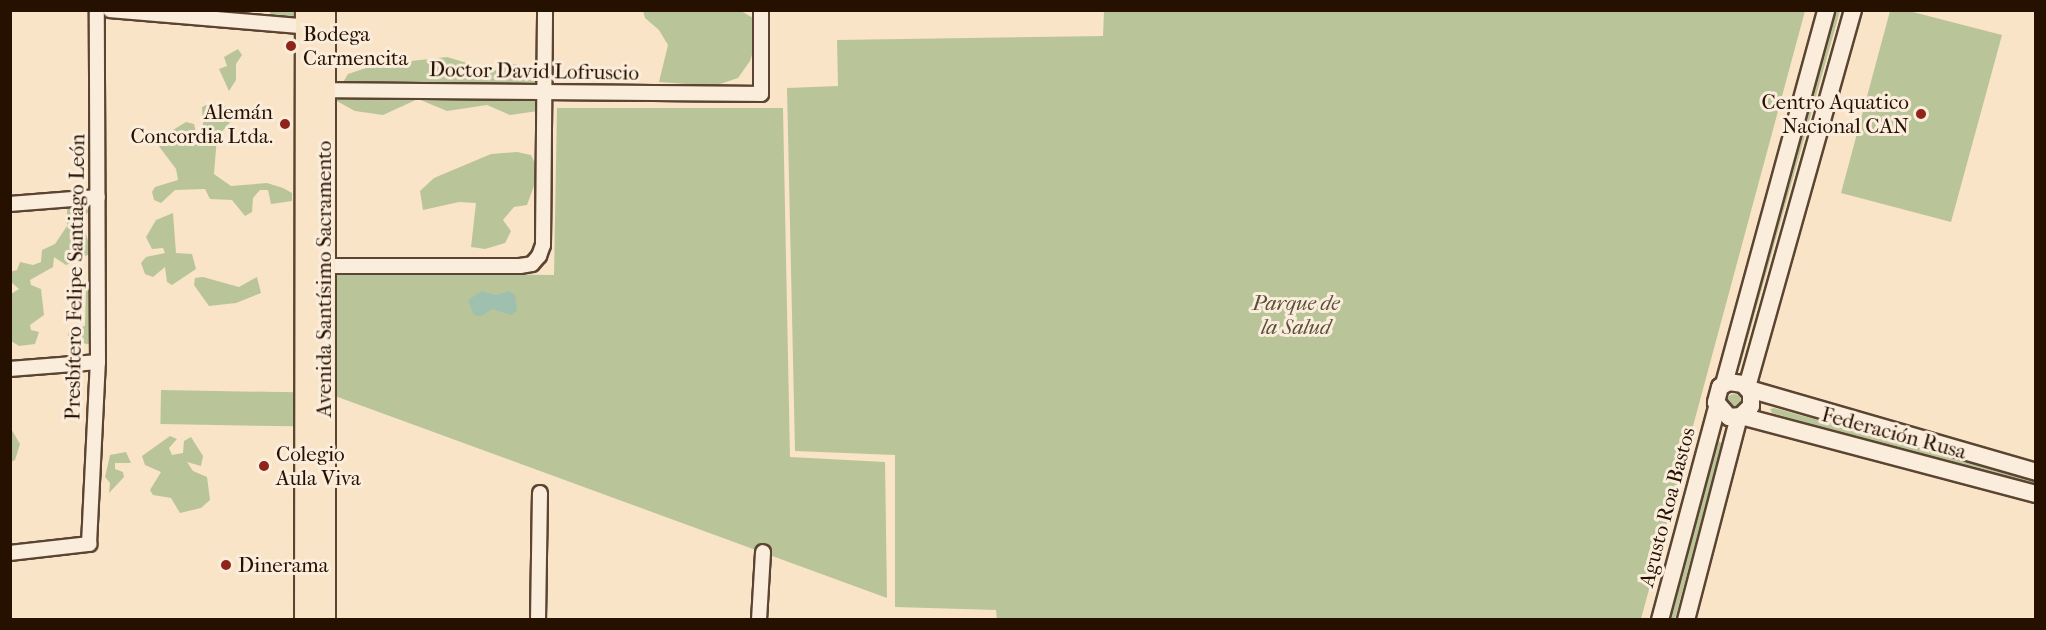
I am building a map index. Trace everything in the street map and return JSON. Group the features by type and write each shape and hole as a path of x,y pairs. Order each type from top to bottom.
{"main road":[{"name":"Avenida Santísimo Sacramento","path":"305,620 314,546 315,19"},
{"name":"Avenida Santísimo Sacramento","path":"314,546 324,620"}],"street":[{"name":"Presbítero Felipe Santiago León","path":"10,553 89,544 98,362 97,10"},
{"path":"110,10 315,19"},
{"path":"315,266 532,264 543,244 546,93 544,10"},
{"name":"Doctor David Lofruscio","path":"315,90 761,94 761,10"},
{"path":"1740,416 1724,415 1718,407 1718,392 1724,384 1826,10"},
{"path":"1686,620 1740,416 1751,406 1748,388 1853,10"},
{"path":"10,204 98,197"},
{"path":"10,369 98,362"},
{"path":"1724,384 1739,382 1748,388"},
{"name":"Federación Rusa","path":"1748,388 2036,471"},
{"name":"Agusto Roa Bastos","path":"1660,620 1718,407"},
{"name":"Federación Rusa","path":"1740,416 2036,494"},
{"path":"538,620 540,494"},
{"path":"759,620 763,552"}],"green space":[{"path":"269,11 305,11 299,22 276,23"},
{"path":"643,11 741,11 755,19 756,42 750,61 738,78 714,86 659,82 668,45 659,30 645,18"},
{"name":"Parque de la Salud","path":"1104,11 1805,11 1641,619 997,620 996,610 895,607 895,455 795,451 787,88 838,86 837,40 1103,36"},
{"path":"1833,11 1840,11 1740,366 1737,364"},
{"name":"Centro Aquatico Nacional CAN","path":"1890,11 1909,11 2002,35 1951,222 1841,193"},
{"path":"238,49 242,55 236,64 236,80 229,91 219,69 227,66 224,57"},
{"path":"447,57 493,71 512,64 539,68 538,111 510,115 487,105 447,111 418,99 383,115 355,111 333,99 348,74 375,65"},
{"path":"212,102 233,109 234,118 217,137 214,174 231,186 267,183 283,188 292,193 292,201 271,204 268,190 260,190 253,198 252,212 245,216 232,200 210,199 205,189 175,190 161,203 154,200 152,192 155,187 178,180 176,169 155,141 186,122 194,124 198,141 204,141 202,107"},
{"path":"557,108 783,108 790,457 885,462 887,598 335,396 337,273 554,275"},
{"path":"517,152 531,155 539,172 527,205 514,207 503,220 511,231 505,243 485,249 471,247 476,203 459,202 423,210 420,191 434,178 491,154"},
{"path":"80,204 89,211 78,224 85,231 92,253 66,265 54,257 53,267 30,280 31,285 41,289 44,315 30,325 31,330 39,332 35,344 19,346 11,341 11,294 19,289 11,282 10,272 17,270 20,262 33,265 41,262 42,250 55,244 67,226 67,210 71,205"},
{"path":"173,213 176,253 192,254 196,269 172,285 167,282 165,267 153,277 145,274 141,263 146,257 165,253 163,248 152,249 146,237 156,220"},
{"path":"203,277 239,287 257,277 261,293 236,303 209,306 194,285 195,278"},
{"path":"92,287 92,345 82,343 81,335 68,341 68,331 85,326 86,289"},
{"path":"161,390 297,392 296,426 160,424"},
{"path":"1731,394 1737,394 1741,401 1737,408 1731,408 1727,404 1727,398"},
{"path":"1774,408 2035,480 2035,486 1772,413 1770,409"},
{"path":"10,427 20,444 15,460 11,462"},
{"path":"170,436 177,439 169,448 172,455 183,453 184,441 191,437 203,456 201,466 187,462 193,471 207,477 210,500 201,508 180,513 171,498 153,495 150,490 161,472 145,465 142,456"},
{"path":"1717,440 1722,444 1675,619 1667,620"},
{"path":"126,452 131,463 115,463 115,469 123,472 124,477 109,493 110,483 105,477 110,455"}],"shaded area":[{"path":"482,291 496,295 509,291 515,295 517,311 511,315 492,309 482,316 474,315 468,300"}],"place":[{"name":"Bodega Carmencita","path":"291,46"},
{"name":"Centro Aquatico Nacional CAN","path":"1921,114"},
{"name":"Alemán Concordia Ltda.","path":"285,124"},
{"name":"Colegio Aula Viva","path":"264,466"},
{"name":"Dinerama","path":"226,565"}]}
